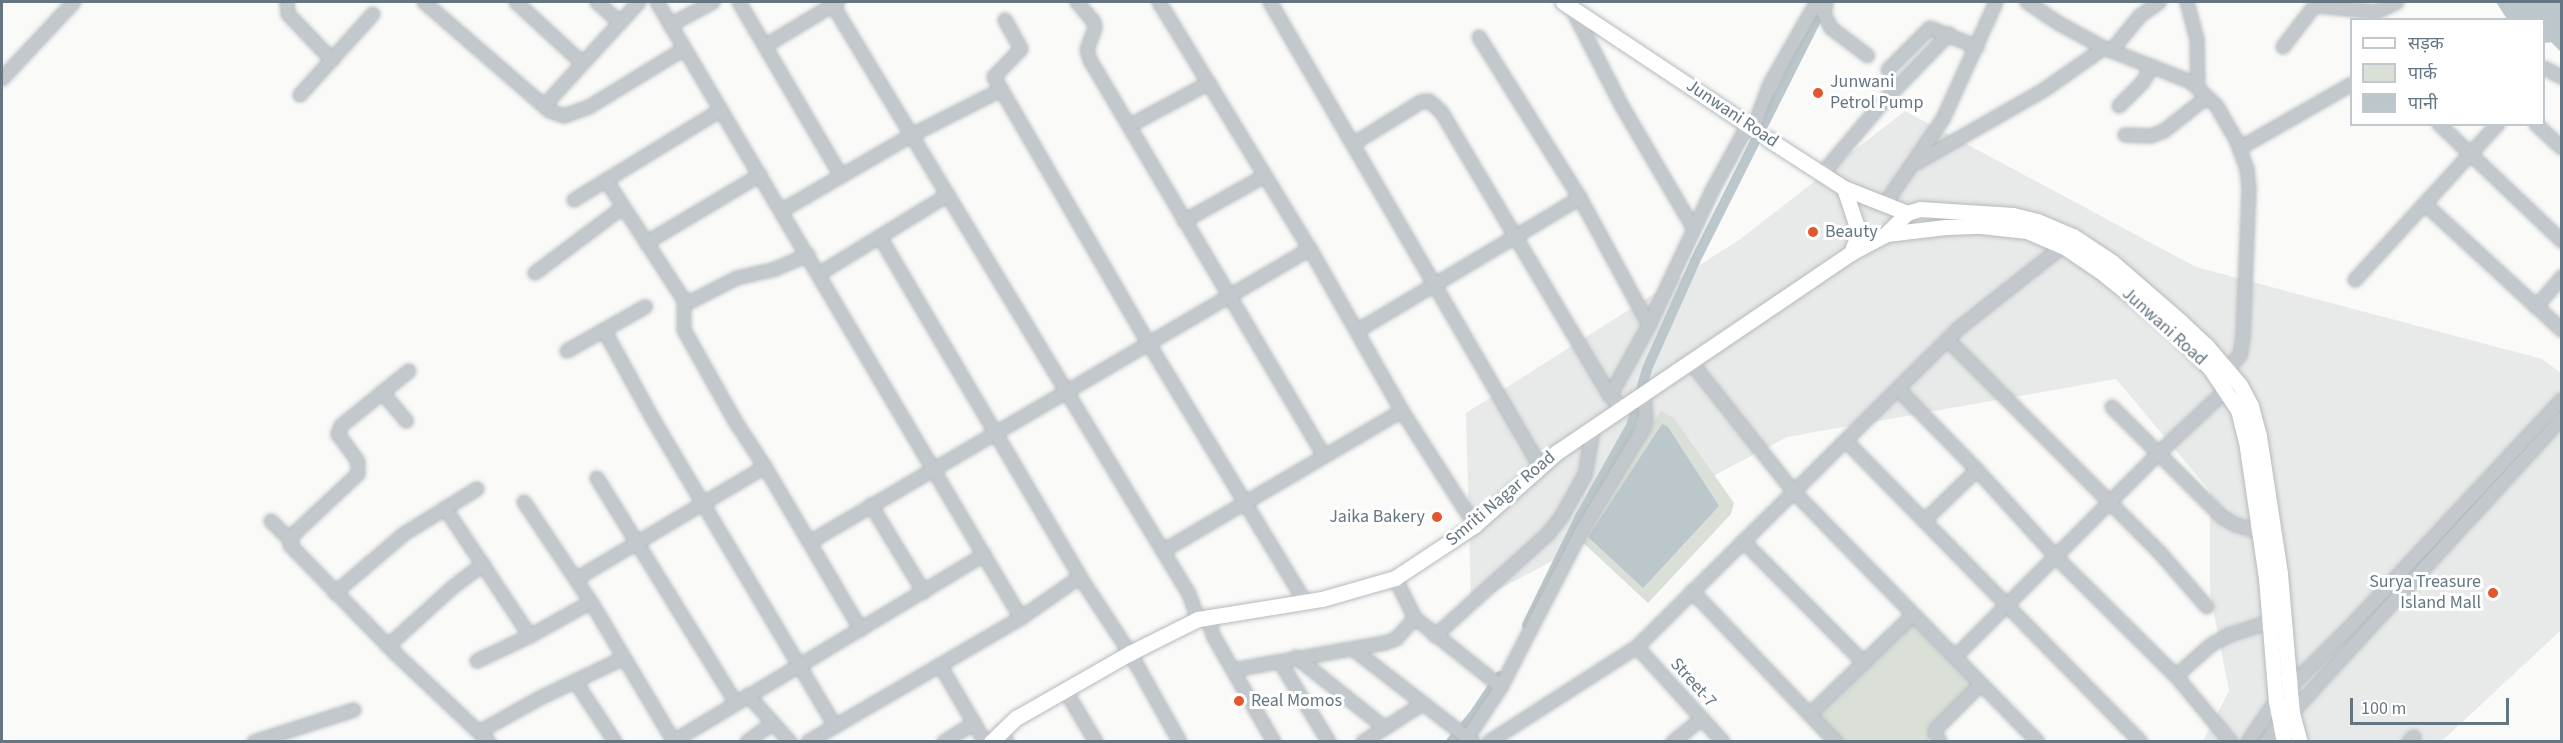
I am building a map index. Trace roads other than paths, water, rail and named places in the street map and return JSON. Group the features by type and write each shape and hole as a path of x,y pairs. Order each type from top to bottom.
{"main road":[{"name":"Junwani Road","path":"1568,3 1752,128"},
{"name":"Junwani Road","path":"1768,139 1844,188 1907,213 1920,209 2013,215 2037,221 2073,236 2112,262 2156,309"},
{"path":"1844,188 1857,227 1856,240 1851,253"},
{"path":"1886,234 1907,213"},
{"name":"Junwani Road","path":"1886,234 1981,226 2027,231 2063,246 2206,345 2238,410 2246,441 2260,532 2276,701 2284,741"},
{"name":"Smriti Nagar Road","path":"999,738 1016,718 1130,653 1202,618 1305,602 1395,578 1474,525 1540,466 1690,361 1851,253 1886,234"},
{"name":"Junwani Road","path":"2224,380 2251,406 2259,436 2280,574 2292,713 2300,741"}],"street":[{"path":"2,79 74,2"},
{"path":"287,2 288,14 332,60"},
{"path":"424,2 549,111 564,116 576,114 684,49"},
{"path":"516,2 582,63"},
{"path":"597,2 619,22"},
{"path":"544,106 639,2"},
{"path":"657,2 1021,618"},
{"path":"670,25 713,2"},
{"path":"739,2 841,176"},
{"path":"1077,2 1094,22 1095,28 1087,50 1090,60 1324,456"},
{"path":"1159,2 1310,249 1402,411 1474,525"},
{"path":"1270,2 1540,466"},
{"path":"1885,204 1943,119 1996,2"},
{"path":"1955,657 2160,452 2224,380 2240,355 2243,337 2249,189 2247,169 2240,148 2221,113 2191,82 2108,49 2058,23 2027,2"},
{"path":"1912,165 2044,90 2108,49 2140,16 2158,2"},
{"path":"2187,2 2197,39 2203,92"},
{"path":"2283,48 2313,8 2319,6 2376,12 2397,2"},
{"path":"765,46 834,3 1068,391 1274,741"},
{"path":"1568,3 1623,108 1694,228"},
{"path":"1822,3 1824,14 1831,28 1868,56"},
{"path":"1610,396 1649,325 1694,228 1752,128 1770,84 1822,3"},
{"path":"300,95 374,14"},
{"path":"1005,20 1021,49 994,73 1001,90 1149,344 1305,602"},
{"path":"1888,70 1930,28 1977,46"},
{"path":"1822,174 1883,102 1949,34"},
{"path":"1479,37 1580,198 1649,325"},
{"path":"2118,106 2143,82 2152,66"},
{"path":"2545,68 2562,77"},
{"path":"1129,126 1209,83"},
{"path":"2240,148 2350,85"},
{"path":"781,211 912,135 1001,90"},
{"path":"2125,135 2151,136 2164,131 2203,92"},
{"path":"1353,144 1421,102 1429,101 1442,113 1610,396 1623,408"},
{"path":"574,200 721,110"},
{"path":"2441,126 2562,241"},
{"path":"2355,280 2496,126"},
{"path":"2538,126 2562,148"},
{"name":"Junwani Road","path":"1752,128 1768,139"},
{"path":"646,243 760,175"},
{"path":"1184,221 1265,176"},
{"path":"606,180 622,208 684,300 684,330 735,421 765,467 861,630"},
{"path":"819,274 948,195"},
{"path":"1357,331 1580,198"},
{"path":"2426,205 2562,330"},
{"path":"535,273 622,208"},
{"path":"880,237 1080,577 1130,653 1180,741"},
{"path":"1493,740 1637,647 1948,340 2063,246"},
{"path":"810,542 995,431 1068,391 1310,249"},
{"path":"684,300 692,300 737,278 776,269 808,255"},
{"path":"2536,307 2562,278"},
{"path":"567,351 645,307"},
{"path":"604,330 835,726"},
{"path":"1948,340 2179,573 2207,607"},
{"path":"1690,361 1794,492 2038,741"},
{"path":"290,540 358,474 358,462 338,434 349,417 409,371"},
{"path":"1898,389 1977,470 2056,558 2176,676 2231,741"},
{"path":"382,392 406,421"},
{"path":"1353,649 1470,739 1501,687 1582,530 1644,427 1646,420 1644,394"},
{"path":"2248,741 2276,701 2350,627 2562,400"},
{"path":"2112,407 2160,452 2222,517 2236,525 2260,532"},
{"path":"1163,551 1402,411"},
{"path":"2265,741 2562,418"},
{"path":"1435,636 1548,534 1562,516 1585,475 1593,429"},
{"path":"1846,441 2141,741"},
{"path":"576,579 765,467"},
{"path":"1924,520 1977,470"},
{"path":"597,478 736,703"},
{"path":"335,592 404,534 477,489"},
{"path":"524,502 591,602 674,741 984,555"},
{"path":"871,505 924,592"},
{"path":"445,508 530,636"},
{"path":"271,521 290,540 294,551 388,646 489,741"},
{"path":"1743,541 1864,663"},
{"path":"388,646 453,587 483,564"},
{"path":"808,741 1021,618 1080,577"},
{"path":"1395,578 1415,618 1501,687"},
{"path":"1692,591 1836,741"},
{"path":"477,661 530,636 591,602"},
{"path":"1810,714 1913,615"},
{"path":"1233,670 1396,639 1415,618"},
{"path":"2176,676 2211,645 2229,635 2270,622"},
{"path":"2350,627 2360,637"},
{"name":"Street-7","path":"1637,647 1723,741"},
{"path":"1296,657 1385,728"},
{"path":"479,732 542,697 624,658"},
{"path":"1280,662 1329,741"},
{"path":"940,664 985,741"},
{"path":"575,681 615,741"},
{"path":"1934,739 1941,723 1982,684"},
{"path":"1065,690 1096,741"},
{"path":"748,695 790,741"},
{"path":"1363,741 1424,704"},
{"path":"254,741 354,710"},
{"path":"1673,741 1701,719"},
{"path":"747,741 773,723"},
{"path":"945,741 975,723"}],"water":[{"path":"2496,2 2561,2 2561,52 2551,42 2545,43 2545,18 2506,18"},
{"path":"1662,424 1668,427 1719,506 1643,588 1588,537"}],"waterway":[{"path":"1527,625 1581,515 1631,426 1647,369 1695,261 1824,4"},
{"path":"1451,742 1473,716 1500,676"}],"place":[{"name":"Junwani Petrol Pump","path":"1818,93"},
{"name":"Beauty","path":"1813,232"},
{"name":"Jaika Bakery","path":"1437,517"},
{"name":"Surya Treasure Island Mall","path":"2493,593"},
{"name":"Real Momos","path":"1239,701"}]}
